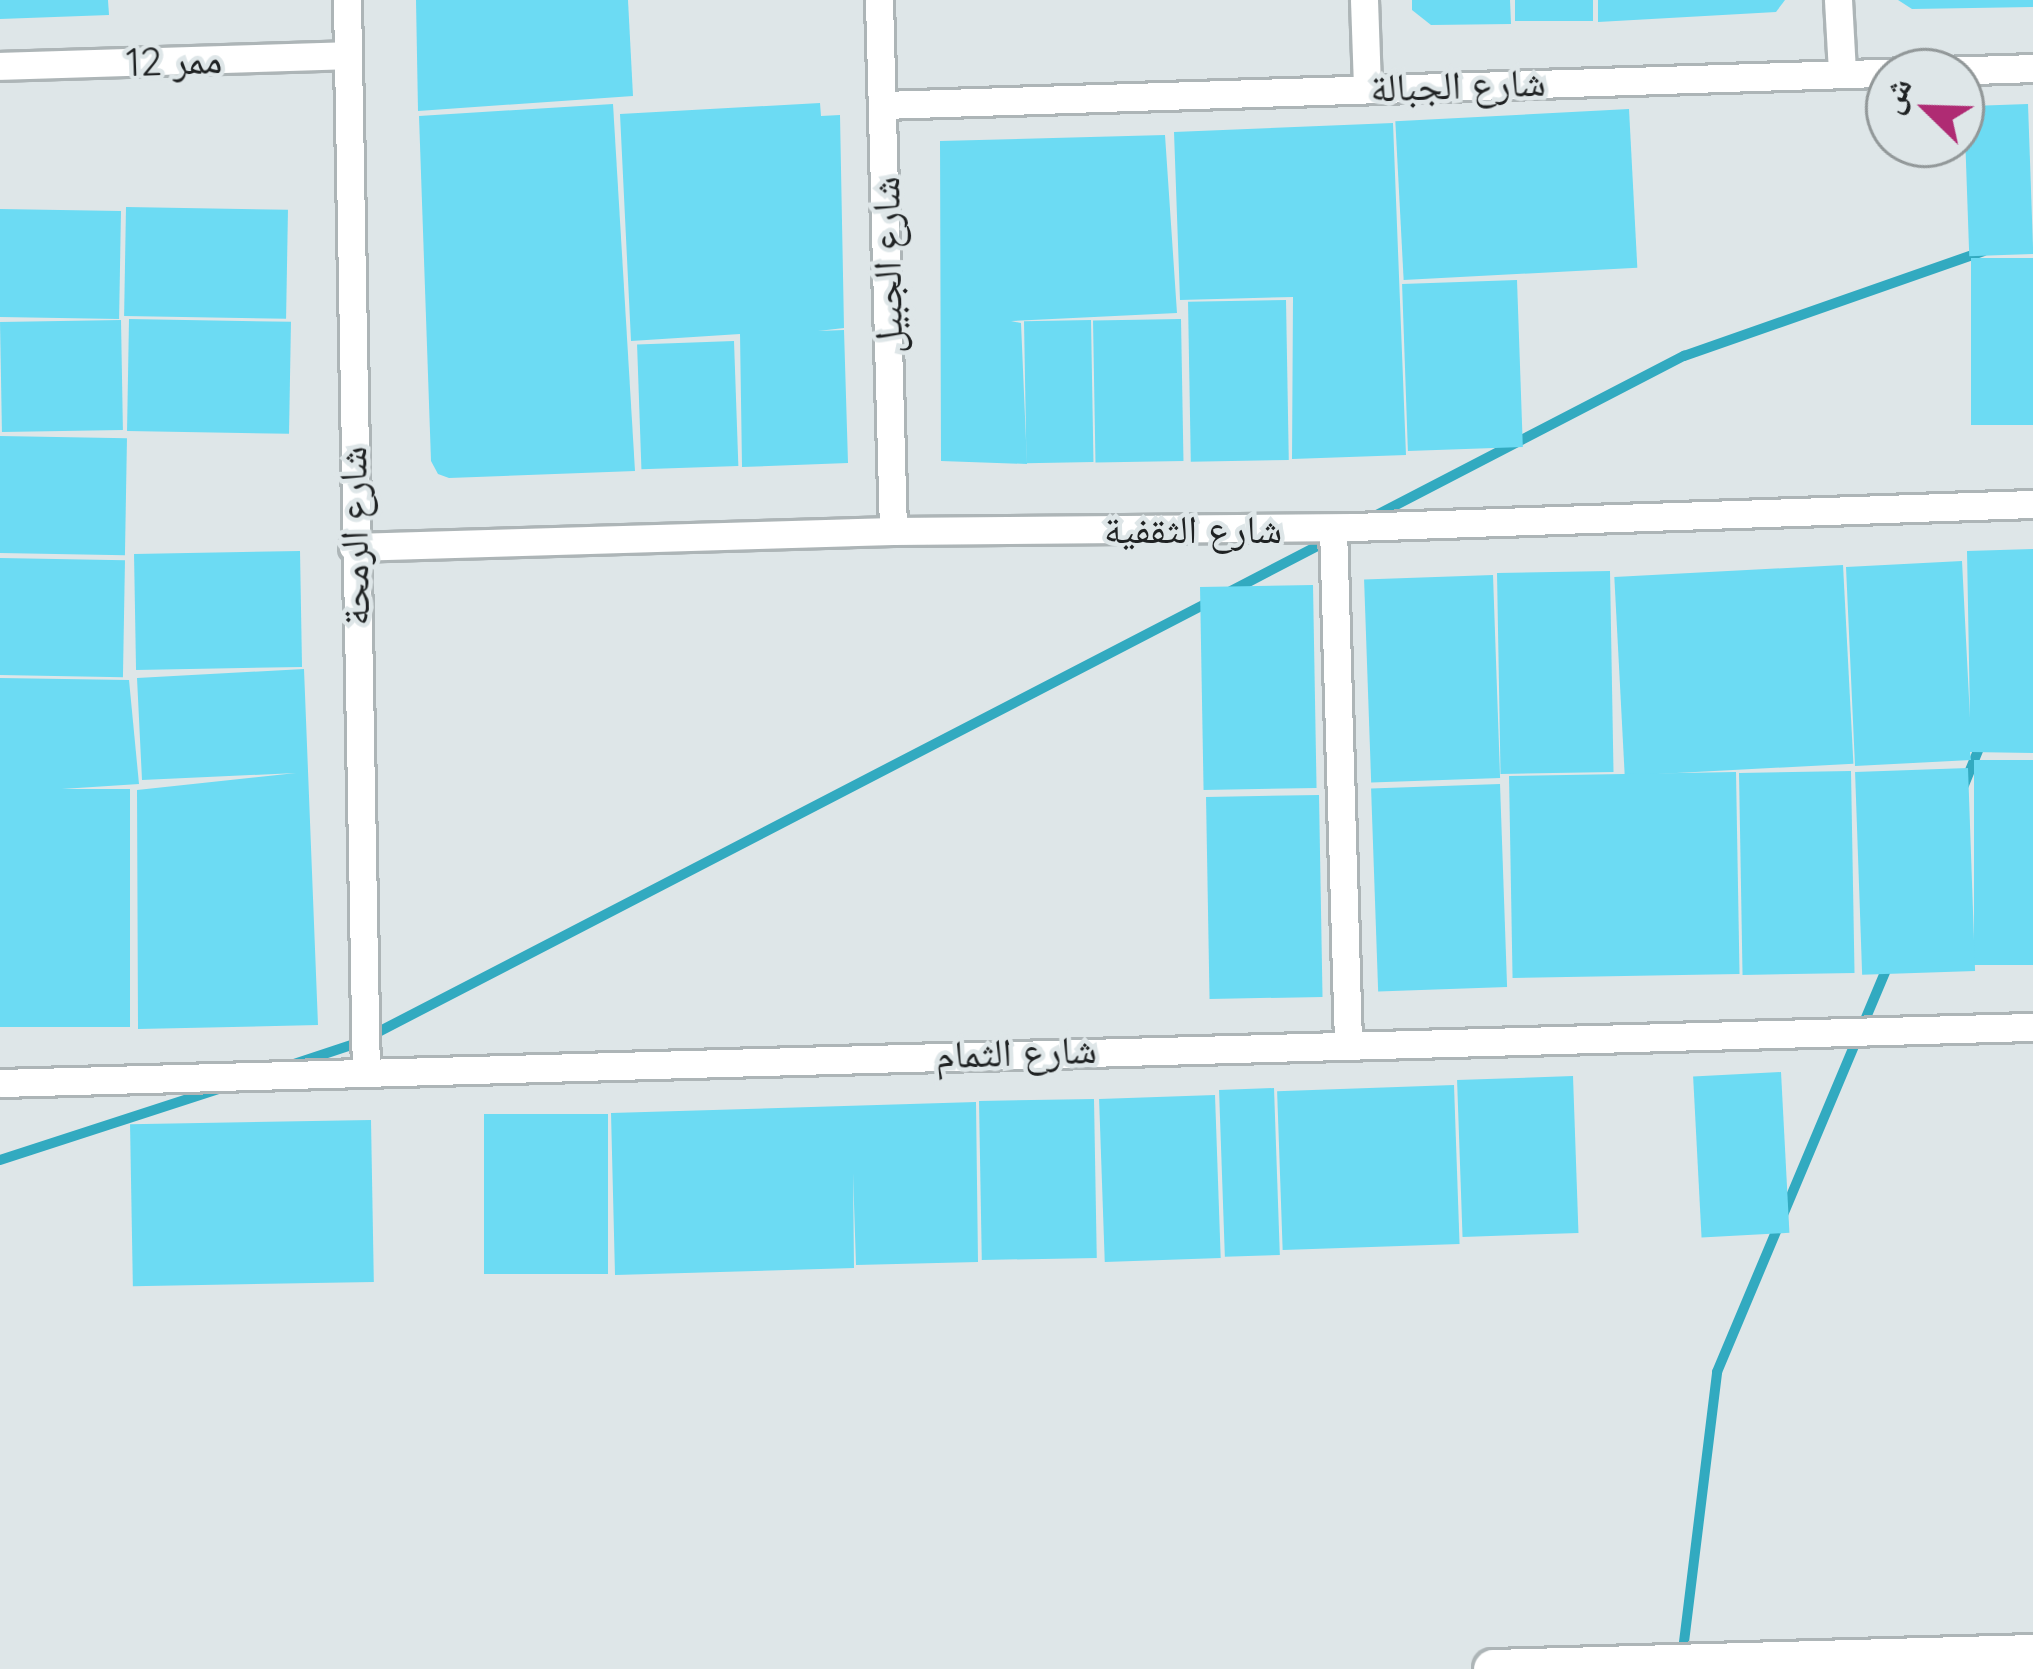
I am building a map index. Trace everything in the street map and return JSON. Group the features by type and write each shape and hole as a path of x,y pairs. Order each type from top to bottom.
{"main road":[{"path":"1493,1669 2033,1654"}],"street":[{"name":"شارع الرمحة","path":"347,0 365,1072"},
{"name":"شارع الجبيل","path":"879,0 893,531"},
{"path":"1364,0 1367,88"},
{"path":"1838,0 1842,71"},
{"name":"ممر 12","path":"0,66 348,55"},
{"name":"شارع الجبالة","path":"883,105 2033,68"},
{"name":"شارع الثقفية","path":"353,547 893,531 1333,528 2033,504"},
{"path":"1333,528 1348,1042"},
{"name":"شارع الثمام","path":"0,1083 1348,1042 2033,1027"}],"building":[{"path":"0,0 108,0 109,15 0,19"},
{"path":"416,0 628,0 633,96 418,111"},
{"path":"1412,0 1510,0 1511,24 1431,25 1412,10"},
{"path":"1515,0 1593,0 1593,21 1515,21"},
{"path":"1598,0 1785,0 1776,12 1598,22"},
{"path":"1898,0 2033,0 2033,7 1912,9"},
{"path":"820,103 821,116 840,115 844,328 818,331 844,330 848,463 742,467 740,334 631,341 620,114"},
{"path":"613,104 635,471 449,478 438,474 431,461 419,116"},
{"path":"2028,104 2033,254 1969,256 1966,168 1985,168 1985,106"},
{"path":"1629,109 1637,268 1404,280 1395,121"},
{"path":"1393,123 1406,455 1292,459 1293,297 1180,300 1174,132"},
{"path":"1165,135 1177,313 1011,321 1021,323 1027,464 941,461 940,141"},
{"path":"126,207 288,210 286,319 124,316"},
{"path":"0,209 121,211 119,319 0,317"},
{"path":"1971,258 2033,258 2033,425 1971,425"},
{"path":"1517,280 1523,447 1408,451 1402,284"},
{"path":"1286,300 1289,460 1191,462 1188,302"},
{"path":"129,319 291,322 289,434 127,431"},
{"path":"1181,319 1183,461 1095,463 1093,321"},
{"path":"121,320 123,430 2,432 0,322"},
{"path":"1091,320 1093,462 1026,463 1024,321"},
{"path":"734,341 738,466 641,469 637,344"},
{"path":"0,436 127,438 125,555 0,553"},
{"path":"2033,549 2033,753 1970,752 1971,760 1855,766 1846,567 1962,561 1970,718 1967,551"},
{"path":"300,551 302,667 136,670 134,554"},
{"path":"0,558 125,560 123,677 0,675"},
{"path":"1843,565 1853,764 1625,776 1614,577"},
{"path":"1610,571 1614,772 1501,774 1497,573"},
{"path":"1493,575 1500,778 1371,782 1364,580"},
{"path":"1313,585 1317,788 1204,790 1200,587"},
{"path":"304,669 318,1025 138,1029 137,790 296,773 142,780 137,678"},
{"path":"0,678 129,680 139,784 0,793"},
{"path":"1974,760 2033,760 2033,965 1974,965"},
{"path":"1968,768 1975,971 1862,975 1855,772"},
{"path":"1851,771 1855,973 1743,975 1739,773"},
{"path":"1736,772 1740,974 1513,978 1509,776"},
{"path":"1500,784 1507,987 1378,991 1371,789"},
{"path":"0,789 130,789 130,1027 0,1027"},
{"path":"1319,795 1323,997 1210,999 1206,797"},
{"path":"1781,1072 1789,1233 1702,1237 1693,1077"},
{"path":"1573,1076 1578,1233 1463,1237 1457,1080"},
{"path":"1454,1085 1460,1244 1283,1250 1277,1091"},
{"path":"1274,1088 1280,1255 1225,1257 1219,1090"},
{"path":"1215,1095 1221,1258 1105,1262 1099,1099"},
{"path":"1094,1099 1097,1258 982,1260 979,1101"},
{"path":"976,1102 978,1262 856,1265 853,1173 854,1268 615,1275 611,1113"},
{"path":"484,1114 608,1114 608,1274 484,1274"},
{"path":"371,1120 374,1282 133,1286 130,1124"}],"waterway":[{"path":"1369,519 1684,356 1983,251"},
{"path":"1231,591 1331,539"},
{"path":"294,1064 357,1043 1209,602"},
{"path":"1964,785 1982,741"},
{"path":"1684,1642 1717,1372 1889,962"},
{"path":"0,1160 225,1087"}]}
